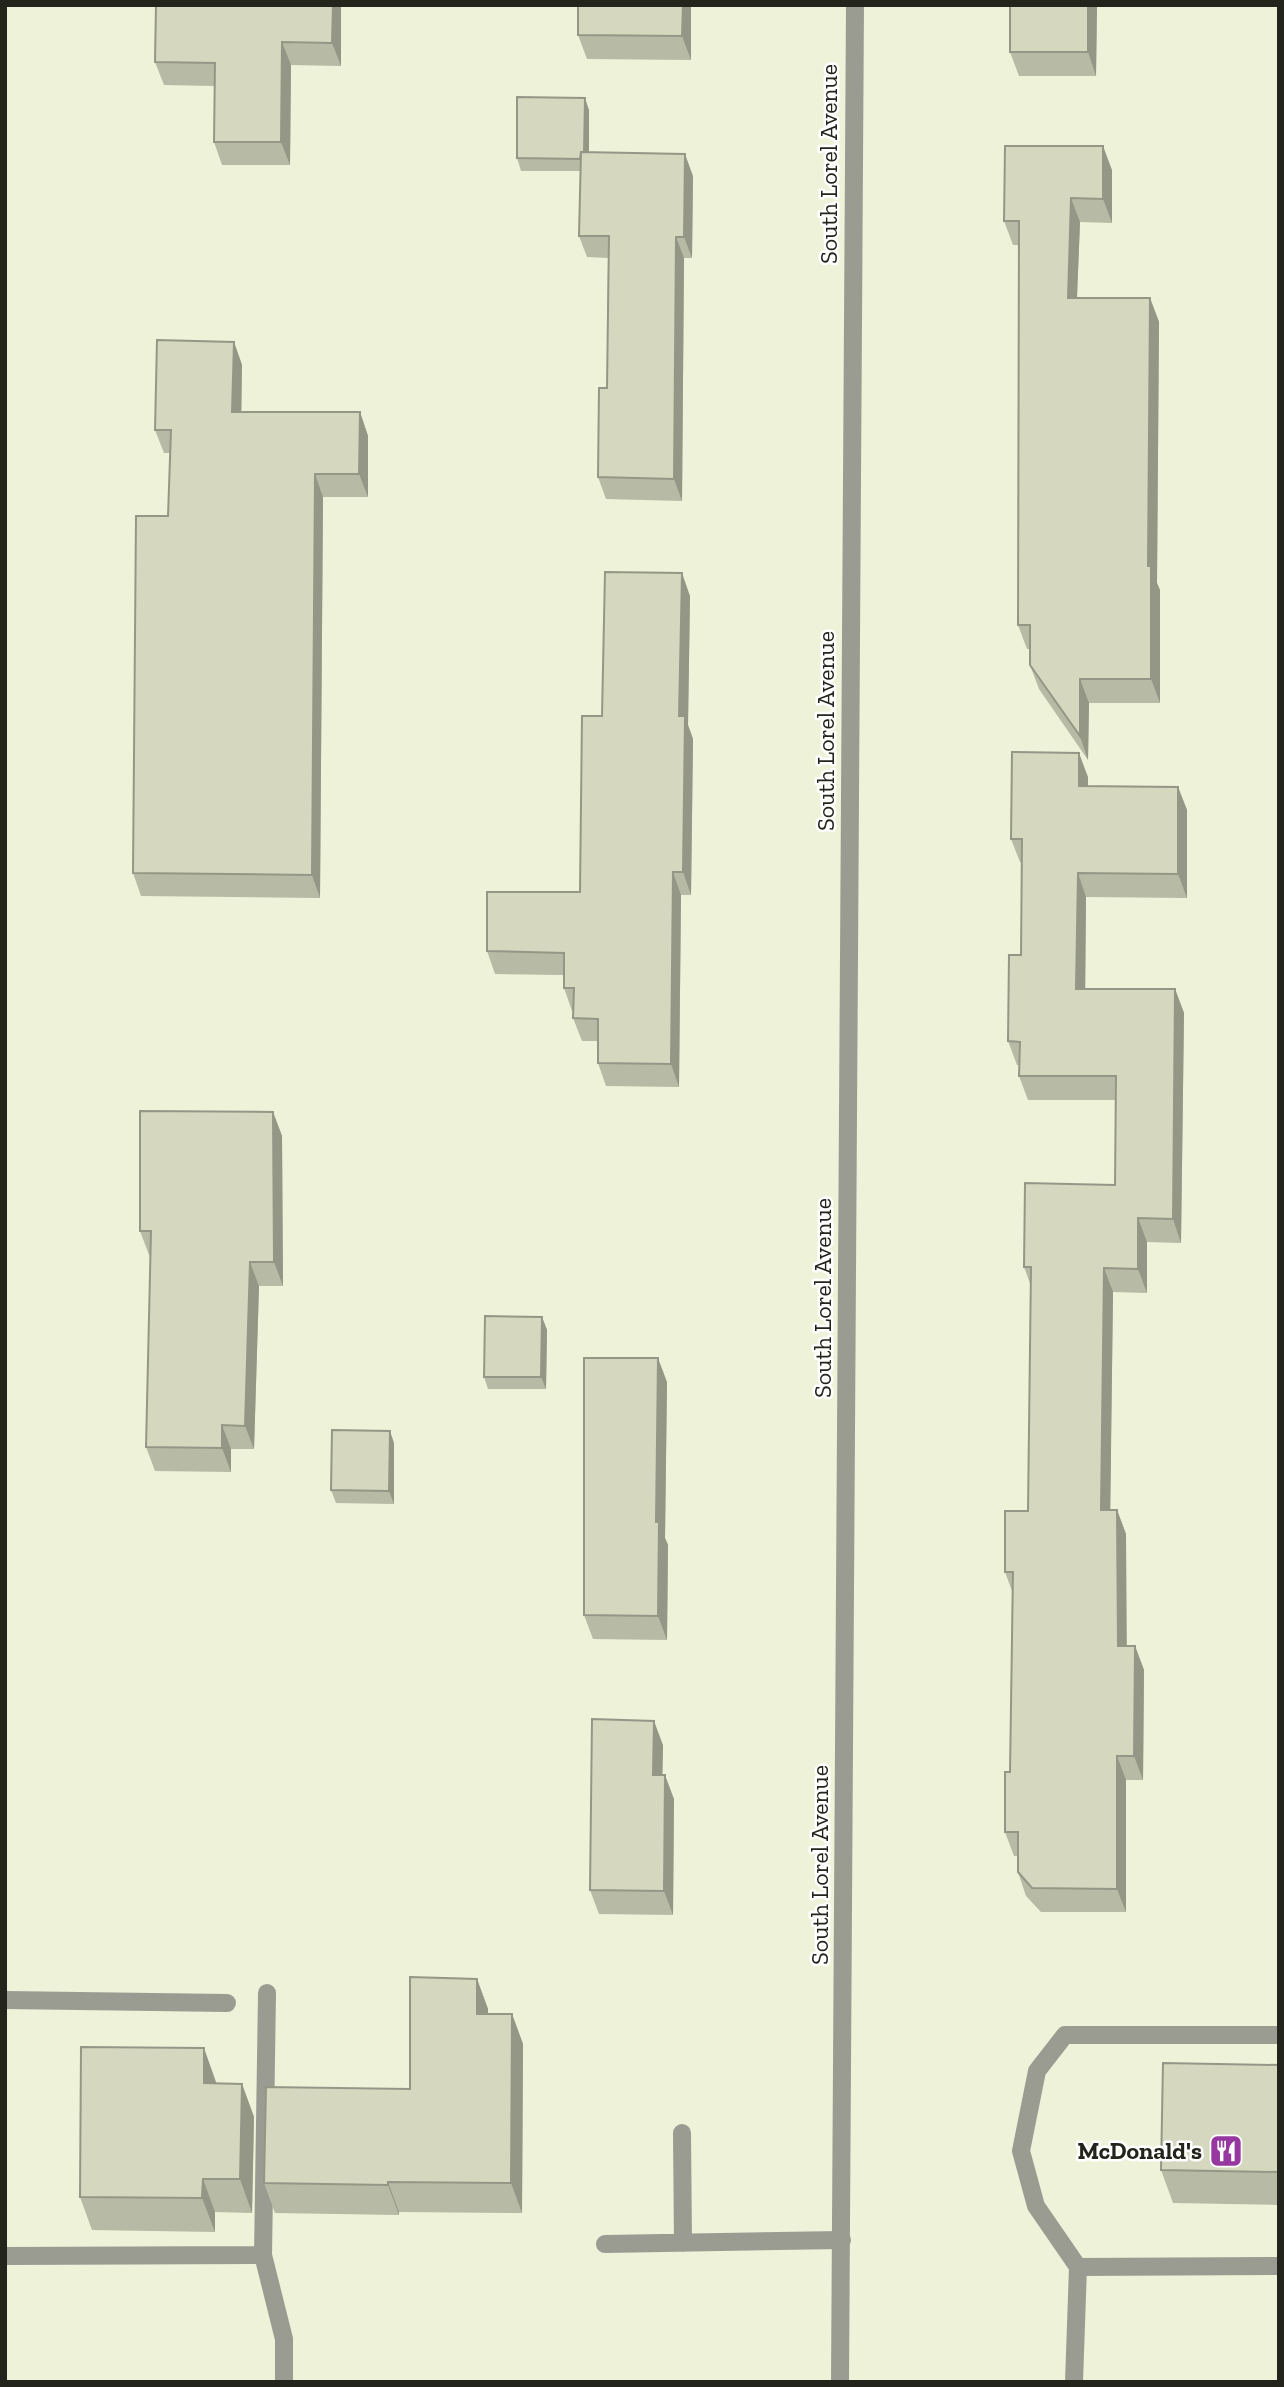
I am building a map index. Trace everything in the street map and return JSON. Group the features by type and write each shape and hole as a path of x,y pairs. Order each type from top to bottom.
{"street":[{"name":"South Lorel Avenue","path":"840,2382 855,5"},
{"path":"267,1993 263,2255 284,2339 284,2382"},
{"path":"5,2000 227,2003"},
{"path":"1074,2382 1078,2267 1036,2206 1021,2151 1037,2071 1065,2035 1279,2035"},
{"path":"682,2133 683,2243"},
{"path":"605,2244 842,2240"},
{"path":"5,2256 263,2255"},
{"path":"1078,2267 1279,2266"}],"building":[{"path":"156,5 333,5 332,43 282,42 281,142 214,142 215,63 155,62"},
{"path":"578,5 683,5 682,36 578,35"},
{"path":"1010,5 1088,5 1088,52 1010,52"},
{"path":"517,97 585,98 584,152 581,152 580,159 517,158"},
{"path":"1005,146 1103,146 1103,199 1071,198 1068,298 1150,298 1148,566 1151,566 1151,679 1080,679 1080,736 1030,665 1030,625 1018,625 1019,221 1004,221"},
{"path":"581,152 685,154 684,237 676,237 674,479 598,477 599,388 607,388 609,236 579,236"},
{"path":"157,340 234,342 232,412 360,412 359,474 315,474 312,875 133,873 136,516 168,516 171,430 155,430"},
{"path":"605,572 682,573 679,716 685,716 683,872 673,872 671,1064 598,1063 598,1019 573,1018 574,988 564,988 564,953 487,951 487,892 580,892 582,716 602,716"},
{"path":"1012,752 1079,753 1079,786 1178,787 1178,874 1078,873 1076,989 1175,989 1173,1219 1138,1218 1138,1269 1104,1268 1101,1510 1117,1510 1118,1646 1135,1646 1134,1756 1117,1756 1117,1889 1032,1888 1018,1872 1018,1832 1005,1832 1005,1772 1010,1772 1013,1572 1005,1572 1005,1511 1028,1511 1031,1267 1024,1267 1025,1183 1115,1185 1116,1076 1019,1076 1020,1042 1008,1041 1009,955 1021,955 1022,839 1011,839"},
{"path":"140,1111 273,1112 274,1262 250,1262 245,1426 222,1425 222,1448 146,1447 151,1231 140,1231"},
{"path":"485,1316 542,1317 541,1377 484,1377"},
{"path":"584,1358 658,1358 658,1616 584,1615"},
{"path":"332,1430 390,1431 389,1491 331,1490"},
{"path":"592,1719 654,1721 653,1775 665,1775 664,1891 590,1890"},
{"path":"410,1977 477,1979 477,2014 512,2014 511,2183 264,2183 266,2087 410,2089"},
{"path":"81,2047 204,2048 204,2083 242,2084 240,2179 203,2179 202,2198 80,2197"},
{"name":"McDonald's","path":"1163,2063 1279,2065 1279,2172 1161,2170"}],"place":[{"name":"McDonald's","path":"1226,2151"}]}
